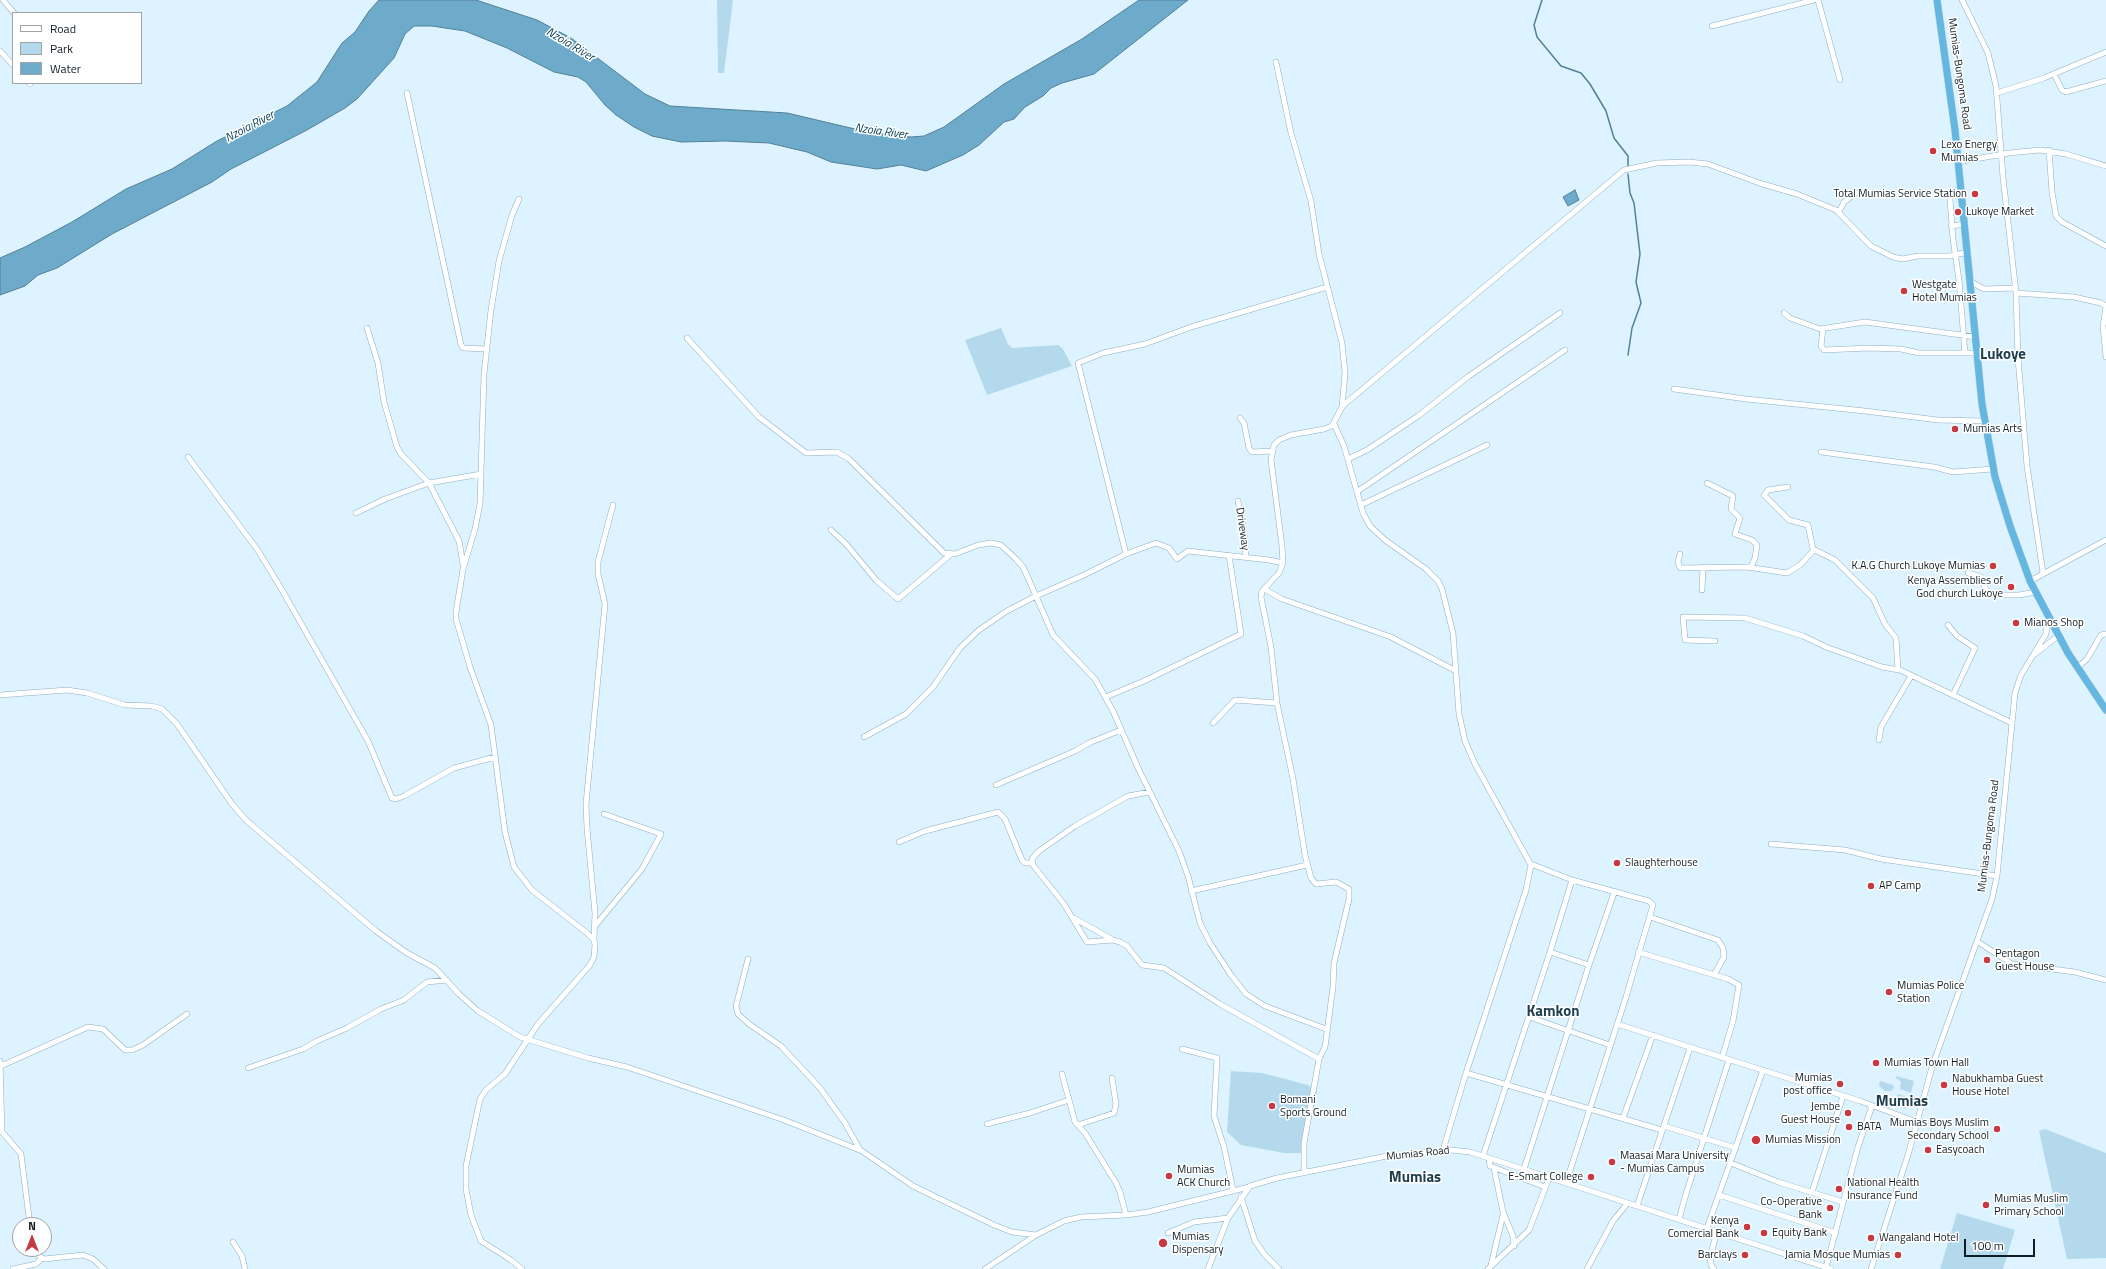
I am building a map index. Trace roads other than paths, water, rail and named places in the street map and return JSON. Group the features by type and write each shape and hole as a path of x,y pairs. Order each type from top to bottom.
{"highway":[{"name":"Mumias-Bungoma Road","path":"1937,0 1947,63 1965,224 1984,422 1993,469 2010,526 2030,580 2058,636 2106,710"}],"street":[{"path":"3,0 13,12"},
{"path":"1712,26 1814,0"},
{"path":"1818,0 1840,80"},
{"path":"1962,0 1988,53 1997,93 2015,291 2018,358 2027,466 2043,573"},
{"path":"0,51 12,64"},
{"path":"1997,93 2054,74 2106,52"},
{"path":"1276,62 1296,154 1311,201 1319,254 1344,353 1345,373 1342,407 1334,424 1328,428 1300,432 1282,438 1276,442 1272,452 1272,480 1281,534 1283,563 1279,573 1264,589 1261,597 1271,647 1277,703 1293,779 1307,865 1312,881 1316,884 1336,882 1349,889 1349,899 1334,963 1333,987 1326,1029 1325,1047 1319,1060 1304,1143 1304,1173"},
{"path":"2054,74 2062,90 2066,92 2106,81"},
{"path":"407,93 460,345 463,348 486,349"},
{"path":"1958,162 2017,152 2049,150 2106,166"},
{"path":"2049,150 2052,192 2056,216 2062,222 2106,246"},
{"path":"1342,407 1624,170 1657,163 1689,162 1708,164 1759,183 1797,194 1839,212 1871,246 1893,257 1902,259 1918,256 1956,255 1968,252"},
{"path":"1961,189 1953,191 1950,194 1951,226 1961,295 1965,353"},
{"path":"1839,212 1844,202 1856,193"},
{"path":"519,199 512,214 499,261 486,349 478,516 463,569 456,619 470,667 491,725 505,832 514,867 532,890 574,921 594,940"},
{"path":"1951,226 1965,224"},
{"path":"1957,262 1968,260"},
{"path":"1959,280 1971,281 1984,289 2074,297 2101,303 2106,307 2103,322 2106,357"},
{"path":"1126,554 1078,362 1103,353 1145,344 1191,327 1327,287"},
{"path":"1961,295 1972,295"},
{"path":"1348,459 1368,450 1403,427 1469,376 1560,313"},
{"path":"1784,313 1790,318 1823,329 1865,322 1976,337"},
{"path":"1962,315 1974,314"},
{"path":"367,328 378,362 384,402 397,446 401,454 429,483 459,541 463,569"},
{"path":"1823,329 1820,346 1824,350 1870,348 1904,349 1919,353 1977,353"},
{"path":"686,338 748,406 797,448 806,453 834,452 844,455 867,476 940,550 950,555"},
{"path":"1358,491 1565,350"},
{"path":"1674,389 1746,399 1938,420 1984,422"},
{"path":"1240,418 1244,423 1248,448 1252,452 1272,452"},
{"path":"1334,424 1348,459 1366,520 1376,532 1426,569 1438,582 1445,599 1453,633 1460,722 1469,751 1531,864 1531,872 1526,890 1466,1072 1443,1150"},
{"path":"1361,505 1487,445"},
{"path":"1821,452 1934,467 1955,472 1993,469"},
{"path":"188,457 257,549 282,590 368,742 392,798 396,799 404,796 454,768 495,757"},
{"path":"356,513 386,499 429,483 481,474"},
{"path":"1707,483 1733,496 1731,510 1740,518 1735,534 1752,540 1757,545 1755,558 1750,567"},
{"path":"1788,487 1768,490 1764,496 1789,520 1808,525 1814,550"},
{"name":"Driveway","path":"1238,501 1244,531 1246,557"},
{"path":"522,1269 478,1237 468,1198 466,1176 468,1153 480,1098 505,1074 538,1024 590,965 594,957 595,926 586,804 605,604 598,568 612,505"},
{"path":"831,530 847,545 879,583 897,599 902,597 915,583 950,555 985,543 1002,546 1023,567 1053,635 1095,679 1106,697 1179,851 1192,891 1200,923 1210,943 1231,975 1246,994 1265,1006 1326,1029"},
{"path":"2030,580 2106,540"},
{"path":"864,737 906,714 933,687 960,648 979,630 1008,611 1036,596 1084,575 1126,554 1156,543 1169,548 1177,559 1188,552 1229,555 1283,563"},
{"path":"1680,554 1679,568 1750,567 1790,572 1800,565 1814,550"},
{"path":"1814,550 1835,560 1873,598 1885,624 1896,638 1897,666 1900,670"},
{"path":"1106,697 1144,681 1242,634 1229,555"},
{"path":"1702,590 1703,567"},
{"path":"1968,573 1981,577 1988,596 2019,595 2036,592"},
{"path":"1264,589 1282,599 1391,637 1456,671"},
{"path":"1715,642 1685,640 1683,616 1745,618 1803,636 1823,646 1876,665 1900,670 2012,723"},
{"name":"Mumias-Bungoma Road","path":"1871,1269 1917,1122 1932,1067 1978,942 1992,899 1997,876 2017,684 2046,634 2048,618"},
{"path":"1948,625 1957,636 1975,648 1953,694"},
{"path":"2078,668 2087,659 2101,635 2106,634"},
{"name":"Mumias-Bungoma Road","path":"2033,656 2058,636"},
{"path":"1879,740 1881,727 1911,676"},
{"path":"0,695 67,690 87,693 125,705 152,706 162,709 178,724 232,804 247,821 376,931 402,950 432,966 459,994 487,1018 520,1037 588,1058 634,1069 784,1120 861,1151 913,1186 994,1226 1012,1232 1036,1235"},
{"path":"1213,723 1235,700 1277,703"},
{"path":"996,785 1121,730"},
{"path":"1032,863 1032,859 1040,852 1075,826 1128,796 1150,792"},
{"path":"899,842 925,831 998,812 1005,819 1022,860 1025,863 1032,863"},
{"path":"595,926 642,869 661,834 604,814"},
{"path":"1771,844 1845,850 1881,859 1997,876"},
{"path":"1032,863 1059,896 1087,942 1094,943 1113,940"},
{"path":"1531,864 1572,880 1650,902 1653,907 1566,1183"},
{"path":"1192,891 1307,865"},
{"path":"1483,1156 1572,880"},
{"path":"1524,1169 1589,965 1614,893"},
{"path":"1650,917 1718,940 1723,948 1724,957 1714,975"},
{"path":"1073,918 1127,946 1143,966 1164,968 1220,1004 1319,1060"},
{"path":"1978,942 2012,964 2075,972 2106,980"},
{"path":"1550,952 1589,965"},
{"path":"1638,952 1714,975 1732,981 1740,986 1733,1021 1722,1058"},
{"path":"748,959 745,979 737,1001 738,1014 749,1024 781,1046 820,1088 842,1119 861,1151"},
{"path":"248,1068 303,1049 347,1028 371,1014 404,1000 427,982 447,980"},
{"path":"29,1217 21,1154 2,1132 0,1063 88,1027 106,1031 125,1050 132,1050 143,1045 187,1014"},
{"path":"1529,1017 1610,1045"},
{"path":"1617,1024 1843,1096 1917,1122"},
{"path":"1623,1118 1653,1035"},
{"path":"1637,1206 1690,1048"},
{"path":"1182,1049 1217,1058 1214,1116 1224,1148 1234,1190"},
{"path":"1679,1219 1729,1060"},
{"path":"1707,1228 1763,1070"},
{"path":"1466,1072 1623,1118 1704,1138 1736,1148"},
{"path":"1062,1074 1075,1122 1116,1183 1126,1215"},
{"path":"1078,1125 1114,1113 1116,1104 1112,1078"},
{"path":"1812,1192 1843,1096"},
{"path":"987,1124 1030,1113 1069,1100"},
{"path":"1829,1268 1843,1202 1872,1106"},
{"name":"Mumias Road","path":"984,1269 1036,1235 1072,1219 1095,1216 1126,1215 1164,1209 1278,1178 1387,1156 1443,1150 1462,1151 1483,1156 1627,1204 1717,1231 1829,1268"},
{"path":"1489,1158 1488,1165 1545,1187"},
{"path":"1731,1163 1778,1182 1843,1202"},
{"path":"1494,1168 1503,1212 1513,1236 1514,1246"},
{"path":"1490,1268 1506,1250 1514,1246 1529,1230 1549,1178"},
{"path":"1208,1269 1228,1218 1249,1187"},
{"path":"1719,1195 1836,1233"},
{"path":"1241,1197 1255,1241 1265,1255 1279,1269"},
{"path":"1587,1269 1613,1222 1627,1204"},
{"path":"1490,1268 1503,1212"},
{"path":"1168,1233 1194,1222 1228,1218"},
{"path":"1714,1269 1711,1265 1710,1258 1717,1231"},
{"path":"233,1242 242,1256 245,1269"},
{"path":"13,1269 36,1264 41,1259 83,1255 94,1259 104,1269"}],"water":[{"name":"Nzoia River","path":"379,0 476,0 537,20 571,38 645,94 670,106 787,113 872,133 911,137 924,136 944,127 1004,84 1082,39 1139,0 1188,0 1094,74 1062,83 1051,88 1043,96 1025,107 1014,119 1004,122 979,145 963,155 926,171 901,165 877,169 831,162 807,152 769,143 725,141 681,142 652,136 634,127 616,115 605,105 586,82 578,77 554,72 507,48 465,31 432,26 414,26 405,34 394,58 357,99 345,108 307,130 231,169 212,182 112,234 57,268 38,275 25,286 0,295 0,258 25,247 72,222 126,189 172,169 217,141 287,106 317,82 342,43 355,32 369,11"},
{"path":"1575,190 1579,200 1568,206 1563,197"}],"waterway":[{"path":"1542,0 1534,25 1537,37 1561,66 1581,73 1590,84 1606,111 1614,138 1628,156 1628,167"},
{"path":"1628,174 1630,193 1634,203 1640,254 1636,282 1641,303 1632,328 1628,355"}],"place":[{"name":"Lexo Energy Mumias","path":"1933,151"},
{"name":"Total Mumias Service Station","path":"1975,194"},
{"name":"Lukoye Market","path":"1958,212"},
{"name":"Westgate Hotel Mumias","path":"1904,291"},
{"name":"Mumias Arts","path":"1955,429"},
{"name":"K.A.G Church Lukoye Mumias","path":"1993,566"},
{"name":"Kenya Assemblies of God church Lukoye","path":"2011,587"},
{"name":"Mianos Shop","path":"2016,623"},
{"name":"Slaughterhouse","path":"1617,863"},
{"name":"AP Camp","path":"1871,886"},
{"name":"Pentagon Guest House","path":"1987,960"},
{"name":"Mumias Police Station","path":"1889,992"},
{"name":"Mumias Town Hall","path":"1876,1063"},
{"name":"Mumias post office","path":"1840,1084"},
{"name":"Nabukhamba Guest House Hotel","path":"1944,1085"},
{"name":"Bomani Sports Ground","path":"1272,1106"},
{"name":"Jembe Guest House","path":"1848,1113"},
{"name":"BATA","path":"1849,1127"},
{"name":"Mumias Boys Muslim Secondary School","path":"1997,1129"},
{"name":"Mumias Mission","path":"1756,1140"},
{"name":"Easycoach","path":"1928,1150"},
{"name":"Maasai Mara University - Mumias Campus","path":"1612,1162"},
{"name":"Mumias ACK Church","path":"1169,1176"},
{"name":"E-Smart College","path":"1591,1177"},
{"name":"National Health Insurance Fund","path":"1839,1189"},
{"name":"Mumias Muslim Primary School","path":"1986,1205"},
{"name":"Co-Operative Bank","path":"1830,1208"},
{"name":"Kenya Comercial Bank","path":"1747,1227"},
{"name":"Equity Bank","path":"1764,1233"},
{"name":"Wangaland Hotel","path":"1871,1238"},
{"name":"Mumias Dispensary","path":"1163,1243"},
{"name":"Barclays","path":"1745,1255"},
{"name":"Jamia Mosque Mumias","path":"1898,1255"}],"district":[{"name":"Lukoye","path":"2003,355"},
{"name":"Kamkon","path":"1553,1012"},
{"name":"Mumias","path":"1902,1102"},
{"name":"Mumias","path":"1415,1178"}]}
